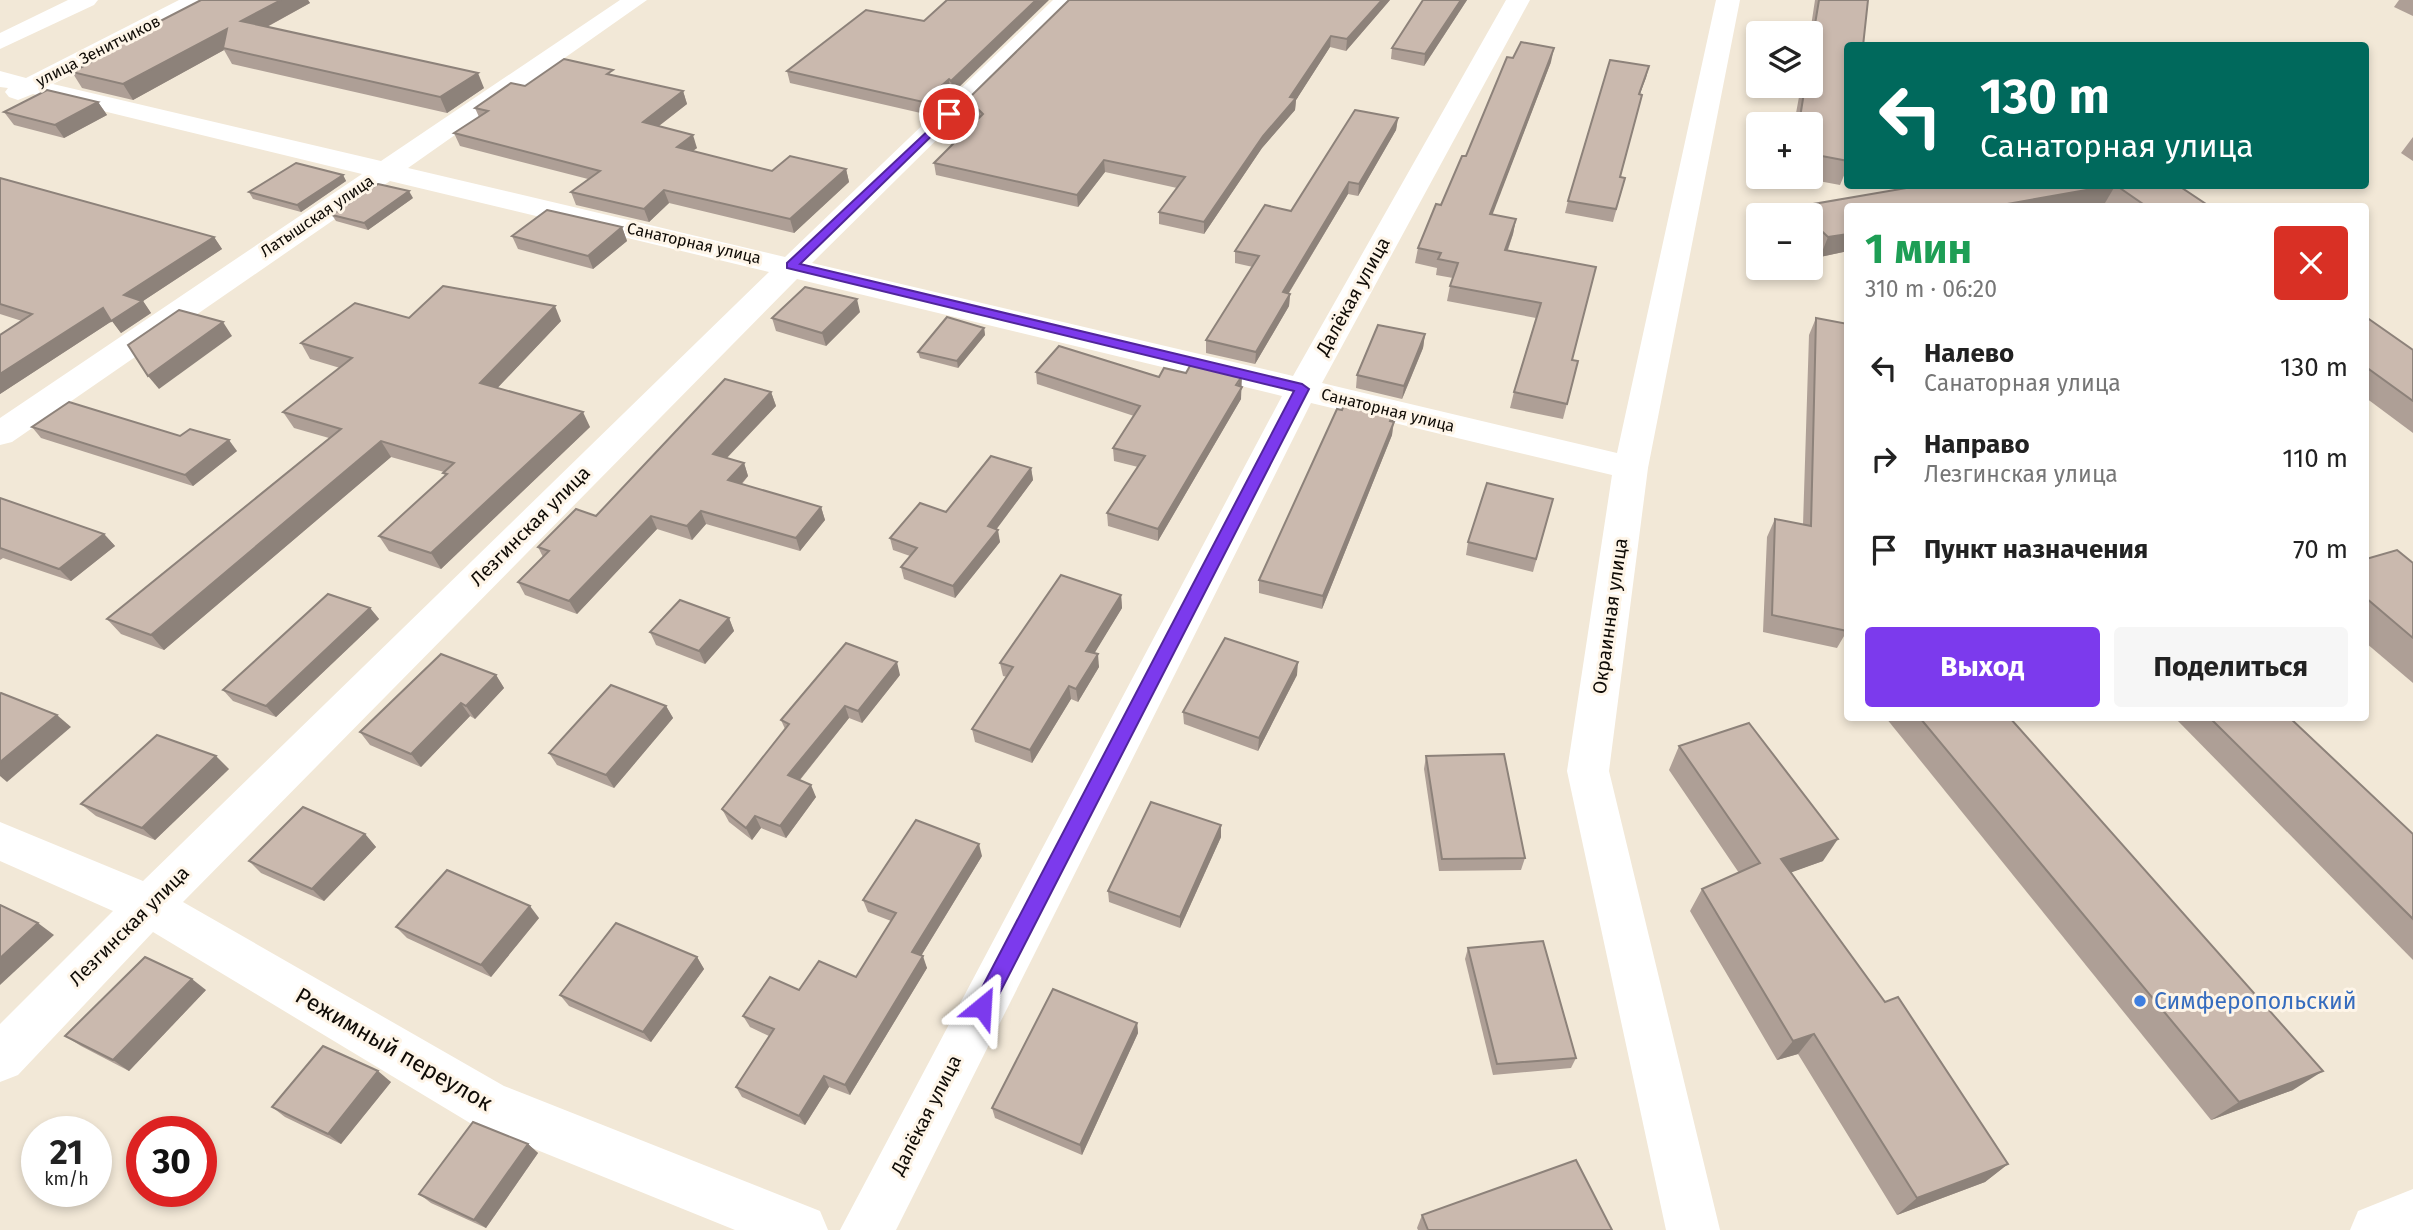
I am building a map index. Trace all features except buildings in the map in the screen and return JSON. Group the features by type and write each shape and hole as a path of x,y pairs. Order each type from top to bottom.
{"street":[{"path":"0,42 86,0"},
{"name":"улица Зенитчиков","path":"0,102 14,83 197,0"},
{"name":"Латышская улица","path":"0,434 635,0"},
{"name":"Лезгинская улица","path":"0,1058 148,905 792,266 1066,0"},
{"name":"Далёкая улица","path":"867,1230 1302,389 1518,0"},
{"name":"Окраинная улица","path":"1693,1230 1588,771 1631,468 1728,0"},
{"name":"Санаторная улица","path":"14,83 792,266 1631,468"},
{"name":"Режимный переулок","path":"0,841 148,905 488,1105 801,1230"},
{"path":"2377,1230 2413,1216"}],"place":[{"name":"Симферопольский","path":"2140,1001"}],"route":[{"path":"949,114 792,266 1302,389 982,1007"}]}
